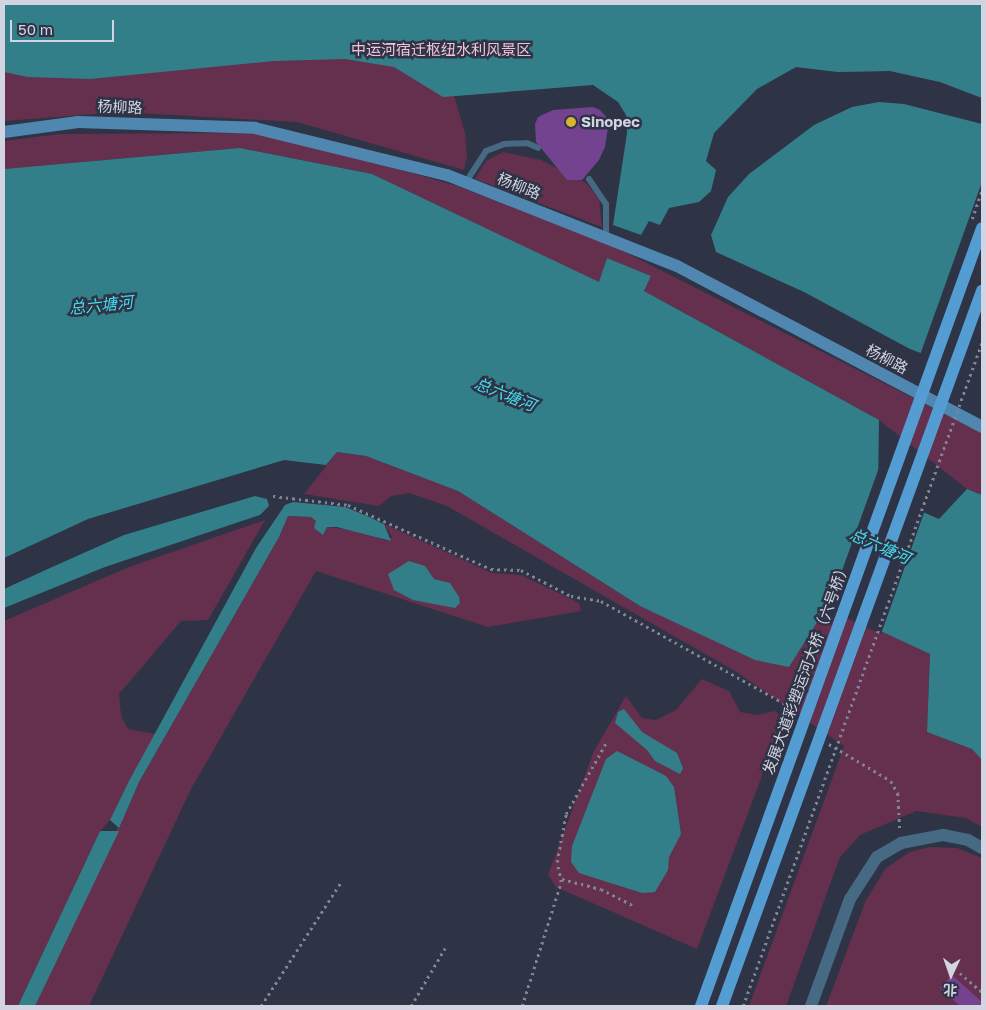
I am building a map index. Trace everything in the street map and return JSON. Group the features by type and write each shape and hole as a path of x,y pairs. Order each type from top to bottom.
{"main road":[{"name":"发展大道彩塑运河大桥（六号桥）","path":"701,1006 982,228"},
{"path":"722,1006 982,291"}],"street":[{"name":"杨柳路","path":"4,132 78,122 255,128 447,175 677,266 982,428"},
{"path":"811,1006 850,899 864,874 877,857 901,843 943,835 968,840 982,848"}],"lane":[{"path":"466,182 486,151 504,144 527,143 538,148"},
{"path":"589,179 606,204 606,238"}],"path":[{"path":"743,1006 982,342"},
{"path":"273,496 348,505 491,569 521,570 571,596 601,601 729,674 785,702 800,715"},
{"path":"522,1006 562,879 557,862 566,814 606,743"},
{"path":"827,743 891,781 898,793 901,843"},
{"path":"562,879 601,889 632,905"},
{"path":"261,1006 341,882"},
{"path":"411,1006 446,948"},
{"path":"960,973 982,992"}],"green space":[{"name":"中运河宿迁枢纽水利风景区","path":"4,4 982,4 982,98 940,82 890,71 838,72 796,67 454,96 465,133 467,156 464,170 297,122 120,112 4,121"},
{"path":"250,133 359,158 457,186 611,245 982,433 982,495 967,489 879,420 644,291 651,276 607,258 599,283 372,174 240,148 4,169 4,141 59,134"},
{"path":"503,152 541,160 586,183 599,199 602,227 475,179 486,161"},
{"path":"337,452 366,456 458,491 640,606 789,667 821,616 845,614 930,654 927,732 972,749 982,760 982,827 966,818 916,811 860,835 840,857 786,1006 749,1006 844,746 735,671 447,506 409,493 391,496 379,506 304,494"},
{"path":"288,516 311,517 327,527 362,531 386,541 392,537 384,524 492,573 521,575 579,603 581,611 488,627 316,571 190,791 89,1006 35,1006 139,782 279,537"},
{"path":"265,520 208,620 181,621 119,694 121,716 128,729 155,734 110,820 100,831 18,1006 4,1006 4,621 129,567"},
{"path":"702,679 729,691 740,712 757,715 775,711 783,720 697,949 556,887 548,875 594,751 626,696 642,718 656,720 676,710"},
{"path":"929,847 957,848 982,858 982,1006 826,1006 866,900 886,868 910,852"}],"water":[{"name":"中运河宿迁枢纽水利风景区","path":"4,4 982,4 982,98 940,82 890,71 838,72 796,67 757,89 714,133 706,161 716,170 711,191 699,202 669,208 660,225 649,221 641,235 613,225 627,133 626,115 618,102 593,85 443,97 394,67 345,59 274,61 90,79 28,77 4,72"},
{"path":"879,102 904,104 982,124 982,332 968,371 910,349 804,292 716,252 711,235 728,197 749,174 814,125 852,107"},
{"name":"总六塘河","path":"240,148 372,174 599,282 607,258 651,276 644,291 879,420 878,492 939,519 967,489 982,495 982,760 972,749 927,732 930,654 844,614 821,616 789,667 755,660 640,606 458,491 366,456 337,452 326,465 284,460 88,519 4,558 4,169"},
{"path":"255,496 267,499 269,506 260,515 105,567 4,608 4,589 50,568 124,535"},
{"path":"293,502 345,507 384,524 391,541 337,527 327,527 323,535 314,528 316,521 311,517 288,516 279,537 139,782 119,828 110,820 129,781 256,548 285,505"},
{"path":"409,561 425,566 434,579 450,583 459,597 460,603 455,608 413,600 394,590 388,574"},
{"path":"624,709 642,732 677,753 683,768 680,774 655,761 647,750 615,723 618,712"},
{"path":"617,751 666,776 674,787 681,834 669,857 668,870 655,892 642,893 579,873 571,862 572,846 606,759"},
{"path":"100,831 119,831 35,1006 18,1006"}],"pier":[{"path":"982,182 982,340 968,373 920,355"},
{"path":"881,462 881,490 925,510 881,634 844,617 825,618"}],"building":[{"path":"593,107 600,110 609,120 605,147 599,160 582,180 567,180 536,142 535,124 538,117 553,110"},
{"path":"952,975 982,1002 982,1006 960,1006 940,988"}],"place":[{"name":"Sinopec","path":"571,122"}]}
